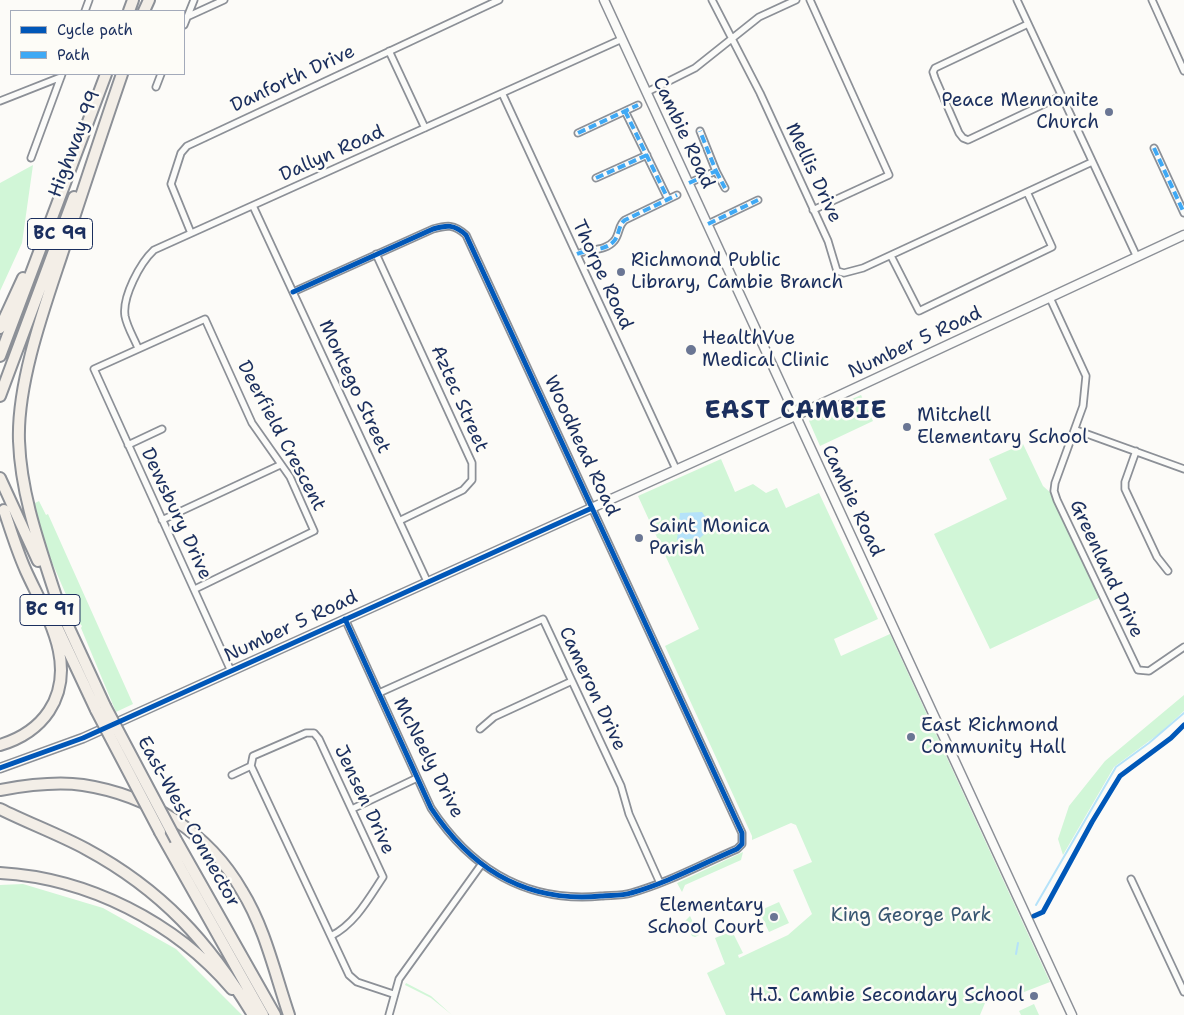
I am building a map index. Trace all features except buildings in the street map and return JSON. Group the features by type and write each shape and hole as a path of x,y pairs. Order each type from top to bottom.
{"highway":[{"name":"Highway 99","path":"0,356 106,75"},
{"name":"Highway 99","path":"0,396 121,75"},
{"path":"58,606 36,538 27,499 18,440 20,408 46,301 121,75"},
{"path":"0,328 77,153"},
{"name":"East-West Connector","path":"0,479 58,606 101,708 275,1015"},
{"path":"0,745 16,740 44,718 55,701 62,668 53,632 18,552 2,506"},
{"name":"East-West Connector","path":"2,506 160,832 263,1015"},
{"path":"0,790 46,784 83,785 129,797 174,819 191,830 218,857 243,892 264,939 289,1015"},
{"path":"4,811 85,849 151,891 189,926 212,952 253,1015"},
{"path":"0,873 44,879 120,903 172,933 207,964 253,1015"}],"main road":[{"name":"Cambie Road","path":"604,0 1072,1015"},
{"name":"Number 5 Road","path":"0,768 64,746 231,671 795,416 1184,235"}],"street":[{"path":"185,23 194,0"},
{"path":"189,16 224,0"},
{"name":"Danforth Drive","path":"191,233 170,184 181,153 187,146 498,0"},
{"name":"Mellis Drive","path":"712,0 733,39 828,242 837,271 844,273 891,256 1092,162"},
{"path":"647,92 696,68 759,17 796,0"},
{"path":"810,0 889,175 813,210"},
{"path":"1017,0 1137,257"},
{"path":"1152,0 1184,70"},
{"path":"1028,24 935,68 933,72 935,78 959,132 963,138 968,140 1061,96"},
{"name":"Dallyn Road","path":"138,348 125,315 126,302 138,269 154,250 622,39"},
{"path":"389,51 425,128"},
{"path":"0,101 62,75"},
{"path":"31,158 62,75"},
{"path":"156,87 161,75"},
{"name":"Thorpe Road","path":"502,93 676,469"},
{"path":"578,133 638,105"},
{"path":"625,111 668,199"},
{"path":"700,131 716,171 726,188"},
{"path":"1154,148 1184,213"},
{"path":"596,178 647,155"},
{"path":"689,183 716,171"},
{"path":"891,256 919,311 1052,247 1027,192"},
{"path":"578,254 590,249 610,245 625,220 677,195"},
{"path":"708,224 758,200"},
{"name":"Montego Street","path":"253,206 427,582"},
{"name":"Woodhead Road","path":"293,292 376,254 447,225 460,229 466,235 472,244 742,833 742,844"},
{"name":"Aztec Street","path":"376,254 472,464 472,480 463,490 399,521"},
{"name":"Greenland Drive","path":"1050,298 1086,376 1083,406 1054,490 1138,670 1149,671 1184,647"},
{"name":"Deerfield Crescent","path":"94,369 204,319 252,423 290,478 314,531 195,589"},
{"name":"Dewsbury Drive","path":"94,369 231,671"},
{"path":"128,445 162,429"},
{"path":"1076,430 1183,466"},
{"path":"1136,451 1125,482 1125,489 1157,557 1168,571"},
{"path":"162,520 280,466"},
{"name":"McNeely Drive","path":"345,619 431,808 444,828 481,865 531,889 572,899 630,894 737,849 742,844"},
{"name":"Cameron Drive","path":"379,693 543,619 620,786 629,814 660,883"},
{"path":"480,729 494,717 572,682"},
{"name":"Jensen Drive","path":"252,766 253,756 306,733 314,733 352,809 383,877 361,911 341,931 331,936"},
{"path":"232,774 252,766 349,975 357,982 393,994"},
{"path":"352,809 417,778"},
{"path":"389,1015 398,979 481,865"},
{"path":"1131,879 1184,992"}],"green space":[{"path":"33,165 22,243 0,291 0,183"},
{"path":"861,395 873,421 820,446 809,421 810,418"},
{"path":"1023,444 1043,486 1052,494 1101,597 990,649 934,534 1007,499 989,459"},
{"name":"King George Park","path":"721,459 735,492 753,484 766,493 777,488 786,508 819,493 878,619 834,639 841,656 890,634 1050,982 1006,999 984,994 972,1000 985,1003 980,1015 726,1015 707,973 725,964 715,938 732,931 743,953 738,955 739,958 788,935 812,914 793,870 812,862 796,825 791,823 752,840 752,836 665,646 699,629 638,496"},
{"path":"39,501 46,515 48,514 133,704 116,712 81,628 82,626 77,620 51,560 33,504"},
{"path":"1184,695 1184,711 1160,733 1114,767 1063,855 1058,839 1069,806 1105,761"},
{"path":"743,852 741,860 685,885 682,892 677,883"},
{"path":"23,884 103,908 176,949 242,1015 0,1015 0,885"},
{"name":"Elementary School Court","path":"779,902 789,923 769,932 759,911"},
{"path":"690,916 699,935 695,937 692,936 685,921"},
{"path":"406,983 431,996 452,1015 431,998 405,985"},
{"path":"1034,1004 1039,1015 1021,1015 1019,1011"}],"water":[{"path":"702,512 712,527 700,538 677,540 680,513"}],"waterway":[{"path":"1036,905 1116,767 1149,743 1184,713"},
{"path":"1016,954 1018,943"}],"marked path":[{"path":"578,133 638,105"},
{"path":"625,111 668,199"},
{"path":"689,183 716,171 700,131"},
{"path":"1154,148 1184,213"},
{"path":"596,178 647,155"},
{"path":"716,171 725,188"},
{"path":"577,254 607,247 614,241 621,224 625,220 677,195"},
{"path":"708,224 758,200"}],"cycle path":[{"path":"293,292 433,229 450,226 466,235 742,833 742,844 737,849 671,879 624,895 574,897 549,894 503,878 464,848 447,830 431,808 345,619"},
{"path":"0,768 83,738 592,508"},
{"path":"1034,916 1043,912 1092,822 1120,776 1171,738 1184,725"}],"place":[{"name":"Peace Mennonite Church","path":"1109,112"},
{"name":"Richmond Public Library, Cambie Branch","path":"621,272"},
{"name":"HealthVue Medical Clinic","path":"691,350"},
{"name":"Mitchell Elementary School","path":"907,427"},
{"name":"Saint Monica Parish","path":"639,538"},
{"name":"East Richmond Community Hall","path":"911,737"},
{"name":"Elementary School Court","path":"774,917"},
{"name":"H.J. Cambie Secondary School","path":"1034,996"}],"district":[{"name":"EAST CAMBIE","path":"796,412"}]}
